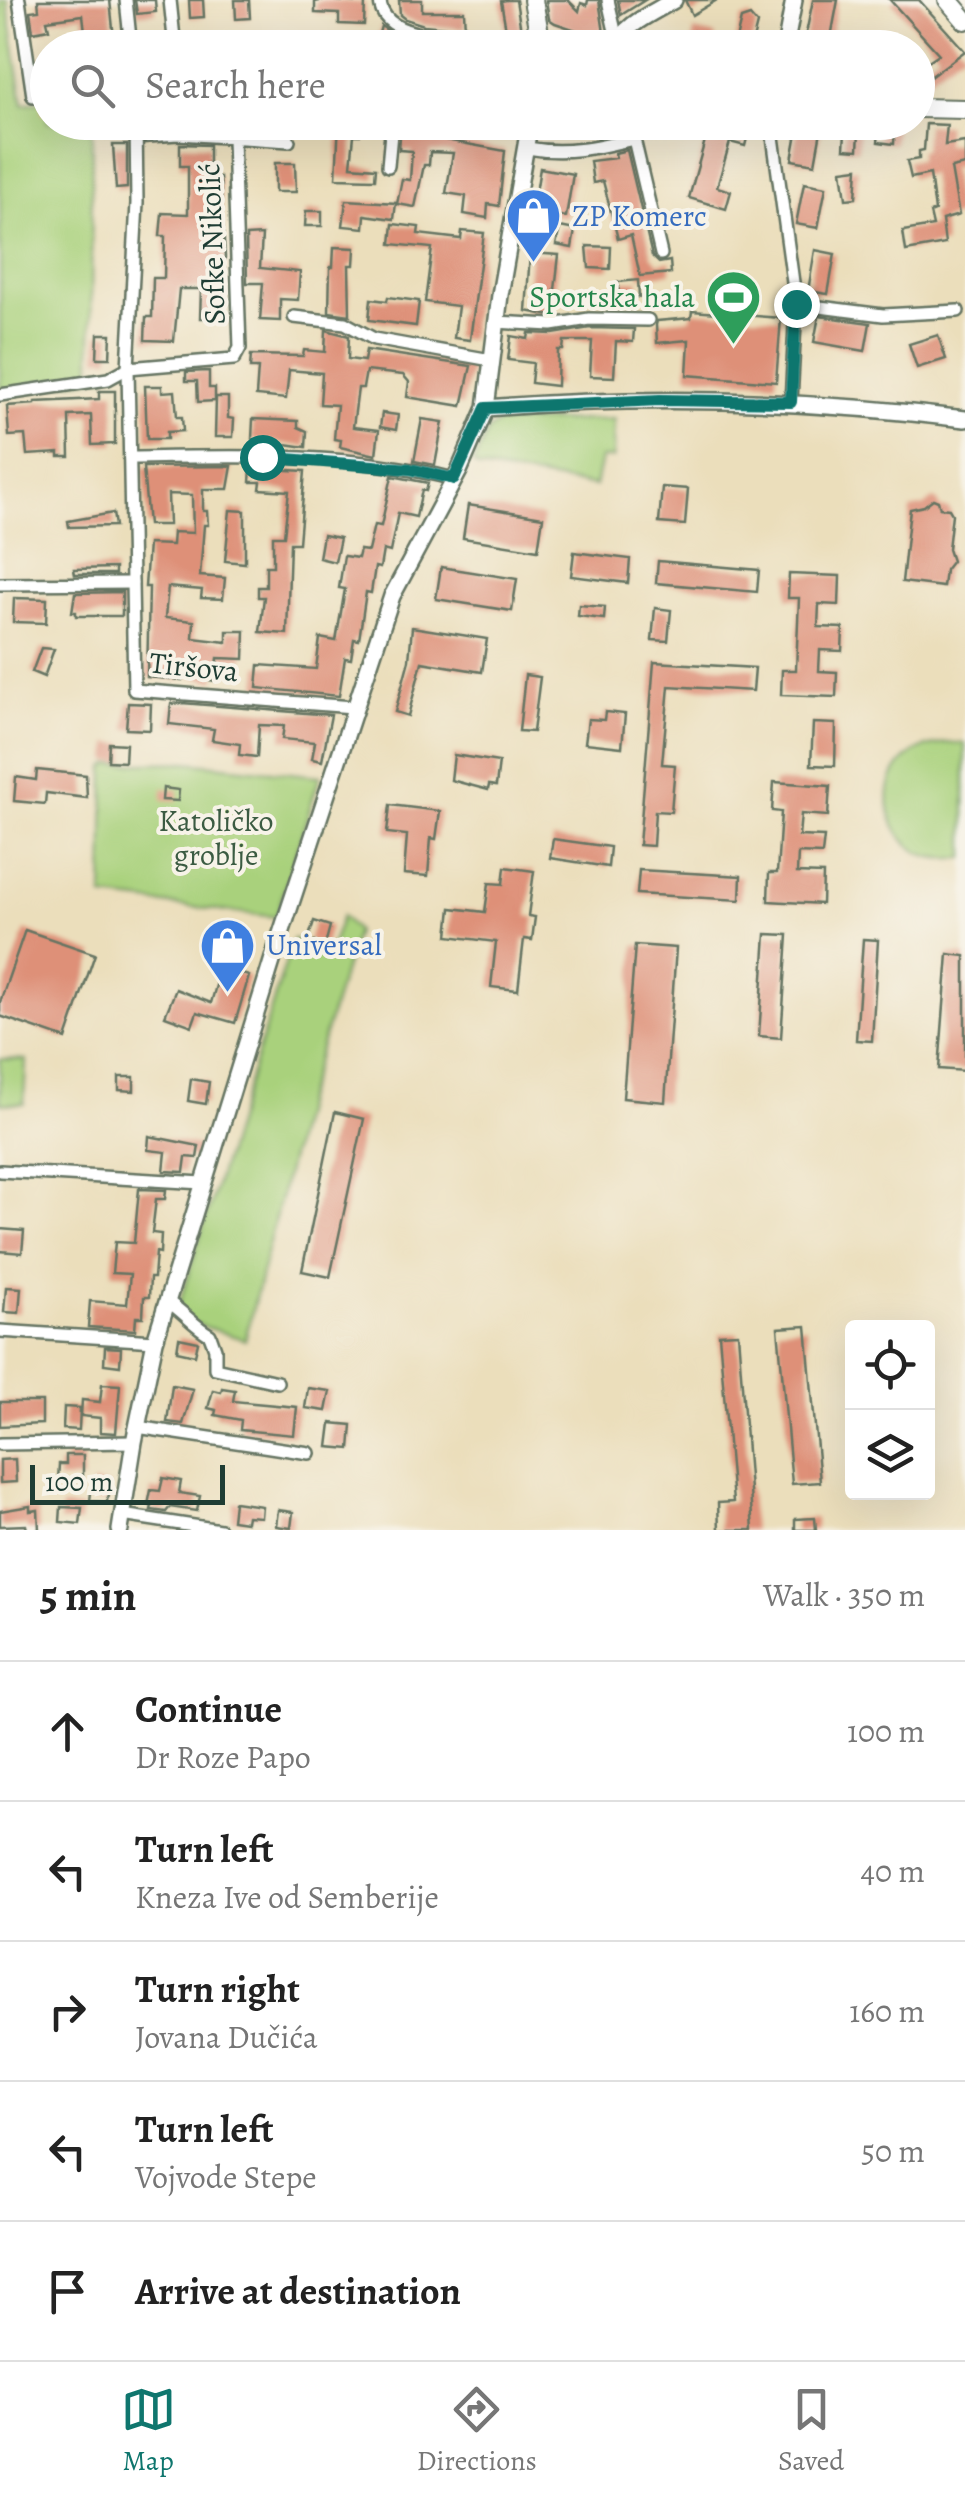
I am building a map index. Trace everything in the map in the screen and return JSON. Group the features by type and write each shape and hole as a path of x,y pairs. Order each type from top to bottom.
{"main road":[{"path":"533,0 540,30"},
{"path":"935,108 965,109"}],"street":[{"path":"19,0 30,75"},
{"path":"126,0 129,30"},
{"path":"170,0 173,30"},
{"path":"380,0 380,12 386,20 405,30"},
{"path":"608,0 613,30"},
{"path":"627,30 674,0"},
{"path":"788,30 794,0"},
{"path":"128,368 137,203 136,140"},
{"name":"Sofke Nikolić","path":"0,395 108,379 128,368 234,359 240,348 233,140"},
{"name":"Sofke Nikolić","path":"260,140 288,141"},
{"path":"388,166 390,140"},
{"path":"220,1530 121,1522 155,1342 353,707 392,596 454,479 486,408 495,322 527,140"},
{"path":"526,148 580,152 630,140"},
{"path":"634,140 661,254"},
{"path":"773,140 796,304 791,402"},
{"path":"796,304 883,316 958,311"},
{"path":"294,318 345,323 374,338 491,360"},
{"path":"495,322 552,325 589,319 648,320"},
{"name":"Tiršova","path":"128,368 134,690 353,707"},
{"path":"486,408 631,400 791,402 965,419"},
{"path":"130,458 262,457 410,469 454,479"},
{"path":"0,584 132,583"},
{"path":"0,1171 203,1183"},
{"path":"167,1301 185,1313 191,1324 210,1335 215,1368 276,1382"},
{"path":"0,1330 155,1342"},
{"path":"0,1444 135,1435 309,1453"}],"green space":[{"path":"0,0 7,0 23,104 30,103 30,140 92,140 91,370 106,370 106,377 0,393"},
{"path":"614,419 613,458 601,458 595,486 473,464 488,431 498,423"},
{"path":"965,743 965,858 934,858 912,847 901,837 889,810 888,795 898,767 918,750"},
{"name":"Katoličko groblje","path":"186,762 320,776 276,917 103,897 105,768 110,764"},
{"path":"342,916 356,931 304,1101 245,1340 175,1317 293,939 330,949"},
{"path":"0,1059 26,1060 24,1104 0,1103"}],"building":[{"path":"38,0 110,0 113,30 85,30 83,15 47,20 49,29 33,30 30,11 39,10"},
{"path":"135,0 155,0 156,12 137,14"},
{"path":"189,0 203,0 204,17 190,18"},
{"path":"235,0 249,0 250,18 236,19"},
{"path":"399,0 422,0 422,11 464,11 465,29 405,19 400,15"},
{"path":"516,0 521,30 506,30 501,1"},
{"path":"546,0 568,0 579,11 581,3 599,0 604,30 576,30 549,19"},
{"path":"618,0 645,0 621,15"},
{"path":"685,0 717,0 692,15"},
{"path":"813,0 838,0 832,30 807,30"},
{"path":"890,0 919,0 965,51 935,73 935,57 939,54 935,50 935,30 917,30"},
{"path":"315,2 365,3 364,25 339,24 339,14 315,13"},
{"path":"750,16 757,24 756,30 738,30 741,19"},
{"path":"935,124 947,125 945,145 965,142 965,165 951,168 959,215 942,220 945,244 906,251 903,231 933,226 930,174 911,178 907,161 919,159 919,151 924,150 925,140 935,140"},
{"path":"338,140 354,140 351,166 376,168 375,179 336,178"},
{"path":"400,140 445,140 505,151 499,206 488,204 487,218 464,214 466,196 446,193 453,153 430,152 415,207 397,204 402,179 410,180 412,151 399,150"},
{"path":"705,140 746,140 745,146 730,142 717,187 731,191 726,209 689,198"},
{"path":"796,140 819,140 815,164 792,160"},
{"path":"844,140 859,140 858,150 844,149"},
{"path":"180,144 209,145 209,177 220,177 225,257 221,318 200,318 201,289 179,289 174,341 145,340 146,317 152,317 153,278 164,278 162,213 188,214 188,166 180,166"},
{"path":"113,145 127,145 127,188 116,189"},
{"path":"627,150 652,256 659,263 670,261 671,273 640,276 631,235 618,239 603,181 593,183 590,161 616,158 615,153"},
{"path":"275,163 295,163 296,192 275,192"},
{"path":"540,168 573,174 566,217 533,211"},
{"path":"858,168 856,198 846,199 842,170"},
{"path":"804,183 826,187 818,228 796,224"},
{"path":"346,200 396,203 394,219 365,215 364,228 343,226"},
{"path":"306,211 322,211 322,226 305,226"},
{"path":"393,224 419,227 418,234 461,239 462,231 484,233 470,340 454,338 458,306 425,302 432,248 391,244"},
{"path":"560,227 575,230 572,248 556,245"},
{"path":"262,235 260,268 300,272 298,300 280,299 280,321 260,320 263,283 247,283 246,236"},
{"path":"587,246 611,247 610,269 589,268"},
{"path":"334,247 355,248 354,265 349,265 350,315 329,312"},
{"path":"815,250 835,254 828,294 808,291"},
{"path":"530,253 559,255 552,316 526,311"},
{"path":"638,280 639,297 619,298 618,282"},
{"path":"388,297 419,301 416,326 369,320 371,299 387,301"},
{"name":"Sportska hala","path":"692,311 781,318 776,382 687,375 689,340 657,343 656,325 657,321 691,318"},
{"path":"819,316 870,323 865,351 814,342"},
{"path":"634,329 633,342 616,341 614,377 590,376 592,341 564,341 563,350 558,350 557,386 531,383 533,363 508,360 511,336 528,339 529,333"},
{"path":"326,330 349,336 348,359 364,361 366,350 471,366 462,406 407,397 409,382 403,375 366,371 363,388 358,388 353,427 379,430 376,455 340,447 341,440 334,439 337,405 320,404 322,373 289,370 286,399 256,396 258,368 250,368 251,355 303,356 304,350 325,352"},
{"path":"98,334 111,334 110,358 97,358"},
{"path":"938,335 946,359 917,368 909,344"},
{"path":"209,371 209,388 215,388 215,401 198,402 197,381 186,381 186,372"},
{"path":"145,386 162,386 162,392 175,391 177,417 182,417 183,431 167,432 167,439 147,439"},
{"path":"99,391 115,391 115,444 92,445 91,415 69,416 70,457 59,457 59,453 27,455 25,435 9,436 7,406 99,399"},
{"path":"216,397 228,397 228,418 234,419 233,437 215,437"},
{"path":"382,413 398,415 396,430 380,427"},
{"path":"253,419 298,421 298,427 307,431 306,447 252,439"},
{"path":"422,419 443,422 435,465 414,461"},
{"path":"232,466 228,489 203,489 203,511 207,511 208,525 204,525 200,576 225,578 223,599 201,598 202,590 168,587 165,618 194,621 193,638 227,642 227,631 245,631 244,659 218,658 215,681 183,675 182,680 147,677 148,544 172,545 173,532 193,533 192,495 168,494 169,525 148,525 143,467"},
{"path":"251,468 305,471 299,543 290,543 287,634 260,632 264,597 258,597 258,587 266,587 266,566 273,566 273,536 284,536 289,491 260,489 261,482 250,482"},
{"path":"392,476 428,483 426,491 422,490 416,517 398,513 390,552 383,550 380,568 375,567 371,593 366,592 359,640 354,639 351,659 345,658 339,696 257,688 259,665 316,669 320,638 336,641 345,589 339,588 344,556 358,558 360,550 368,551 374,525 381,526"},
{"path":"662,487 688,489 685,525 659,523"},
{"path":"933,499 952,514 948,549 952,561 945,570 943,587 902,582 910,509"},
{"path":"468,505 543,517 538,550 463,538"},
{"path":"230,510 245,511 245,563 225,561"},
{"path":"113,513 115,526 69,527 68,521"},
{"path":"323,535 340,538 335,562 319,558"},
{"path":"574,552 630,559 628,583 571,576"},
{"path":"658,561 759,570 757,592 656,583"},
{"path":"441,567 517,579 512,611 436,599"},
{"path":"115,568 115,574 75,574 74,569"},
{"path":"789,574 840,576 839,605 819,604 818,627 843,628 842,651 820,650 819,671 837,672 836,697 781,695 782,670 796,670 799,598 788,598"},
{"path":"122,592 122,616 76,616 72,612 75,593"},
{"path":"14,598 47,599 46,623 13,622"},
{"path":"579,605 605,607 604,619 578,616"},
{"path":"655,608 671,610 668,641 652,640"},
{"path":"412,627 487,639 482,672 422,662 408,716 395,712 409,660"},
{"path":"41,648 54,649 44,677 32,672"},
{"path":"654,662 755,668 753,691 669,686 662,764 675,765 671,812 655,811 653,846 639,845"},
{"path":"525,675 540,677 533,732 519,731"},
{"path":"128,703 151,704 150,730 126,729"},
{"path":"171,704 331,715 322,761 312,759 315,742 282,739 284,726 259,725 257,757 239,755 240,744 212,740 214,729 169,724"},
{"path":"605,712 625,714 622,747 585,743 588,719 604,720"},
{"path":"813,723 836,724 835,766 811,765"},
{"path":"109,743 126,744 125,762 108,761"},
{"path":"454,755 499,762 496,786 489,785 488,790 451,780"},
{"path":"37,770 86,775 87,798 46,793 45,804 14,801 16,777 36,780"},
{"path":"774,782 830,786 828,816 801,814 799,836 824,837 822,854 798,853 797,873 823,874 822,904 768,901 769,873 777,873 781,812 772,811"},
{"path":"163,788 179,790 178,801 162,800"},
{"path":"390,805 440,811 436,839 431,838 428,876 404,874 407,835 387,833"},
{"path":"553,839 610,847 608,867 550,858"},
{"path":"505,867 534,871 528,916 535,917 532,940 524,939 518,990 491,987 496,942 448,936 451,908 485,912 489,883 503,884"},
{"path":"639,870 741,876 740,900 637,894"},
{"path":"314,921 330,926 325,945 308,940"},
{"path":"25,930 95,954 66,1039 0,1016 0,1002"},
{"path":"766,934 788,935 781,1038 759,1036"},
{"path":"863,939 878,940 872,1041 856,1040"},
{"path":"635,945 676,948 665,1102 623,1098"},
{"path":"948,954 965,956 965,1071 939,1069"},
{"path":"232,971 249,976 235,1023 197,1012 192,1026 165,1016 176,989 211,1003 217,982 228,985"},
{"path":"119,1077 134,1077 134,1091 119,1090"},
{"path":"191,1079 209,1082 206,1104 188,1101"},
{"path":"335,1112 364,1119 330,1277 302,1271"},
{"path":"149,1136 199,1146 197,1158 186,1157 184,1172 164,1171 166,1152 148,1150"},
{"path":"139,1189 166,1190 165,1199 156,1199 152,1233 161,1234 160,1253 156,1252 149,1297 144,1297 143,1317 136,1317 135,1330 88,1327 90,1301 127,1304 130,1274 112,1273 115,1242 134,1243"},
{"path":"0,1229 24,1231 22,1253 0,1251"},
{"path":"6,1287 21,1288 19,1313 4,1312"},
{"path":"806,1326 820,1482 792,1484 778,1328"},
{"path":"738,1333 753,1530 719,1530 718,1503 733,1502 719,1334"},
{"path":"179,1338 198,1342 195,1355 177,1351"},
{"path":"105,1347 121,1348 120,1366 104,1364"},
{"path":"102,1384 120,1385 116,1433 100,1432 100,1418 81,1416 82,1400 100,1402"},
{"path":"172,1385 193,1389 183,1424 167,1422"},
{"path":"222,1388 235,1390 233,1401 297,1407 294,1435 240,1430 241,1420 215,1415 216,1410 208,1408 213,1390 221,1392"},
{"path":"308,1388 330,1391 326,1411 305,1408"},
{"path":"0,1402 42,1402 42,1424 0,1426"},
{"path":"64,1407 80,1408 79,1430 63,1429"},
{"path":"331,1423 352,1425 350,1449 328,1447"},
{"path":"66,1455 83,1455 83,1480 58,1480 59,1464 66,1464"},
{"path":"15,1459 16,1482 0,1483 0,1460"},
{"path":"163,1478 181,1481 179,1493 200,1496 197,1511 170,1507 166,1512 151,1510 151,1490 160,1491"},
{"path":"92,1483 109,1485 107,1502 90,1501"},
{"path":"234,1502 262,1506 261,1517 247,1516 246,1522 232,1520"},
{"path":"30,1506 30,1511 38,1510 39,1530 27,1530 26,1525 0,1526 0,1511"},
{"path":"61,1507 82,1508 80,1524 60,1522"},
{"path":"278,1510 293,1512 291,1528 276,1526"},
{"path":"815,1518 816,1530 795,1530 795,1519"}],"place":[{"name":"ZP Komerc","path":"533,265"},
{"name":"Sportska hala","path":"734,346"},
{"name":"Universal","path":"227,994"}],"route":[{"path":"262,457 410,469 454,479 486,408 660,400 791,402 796,304"}]}
